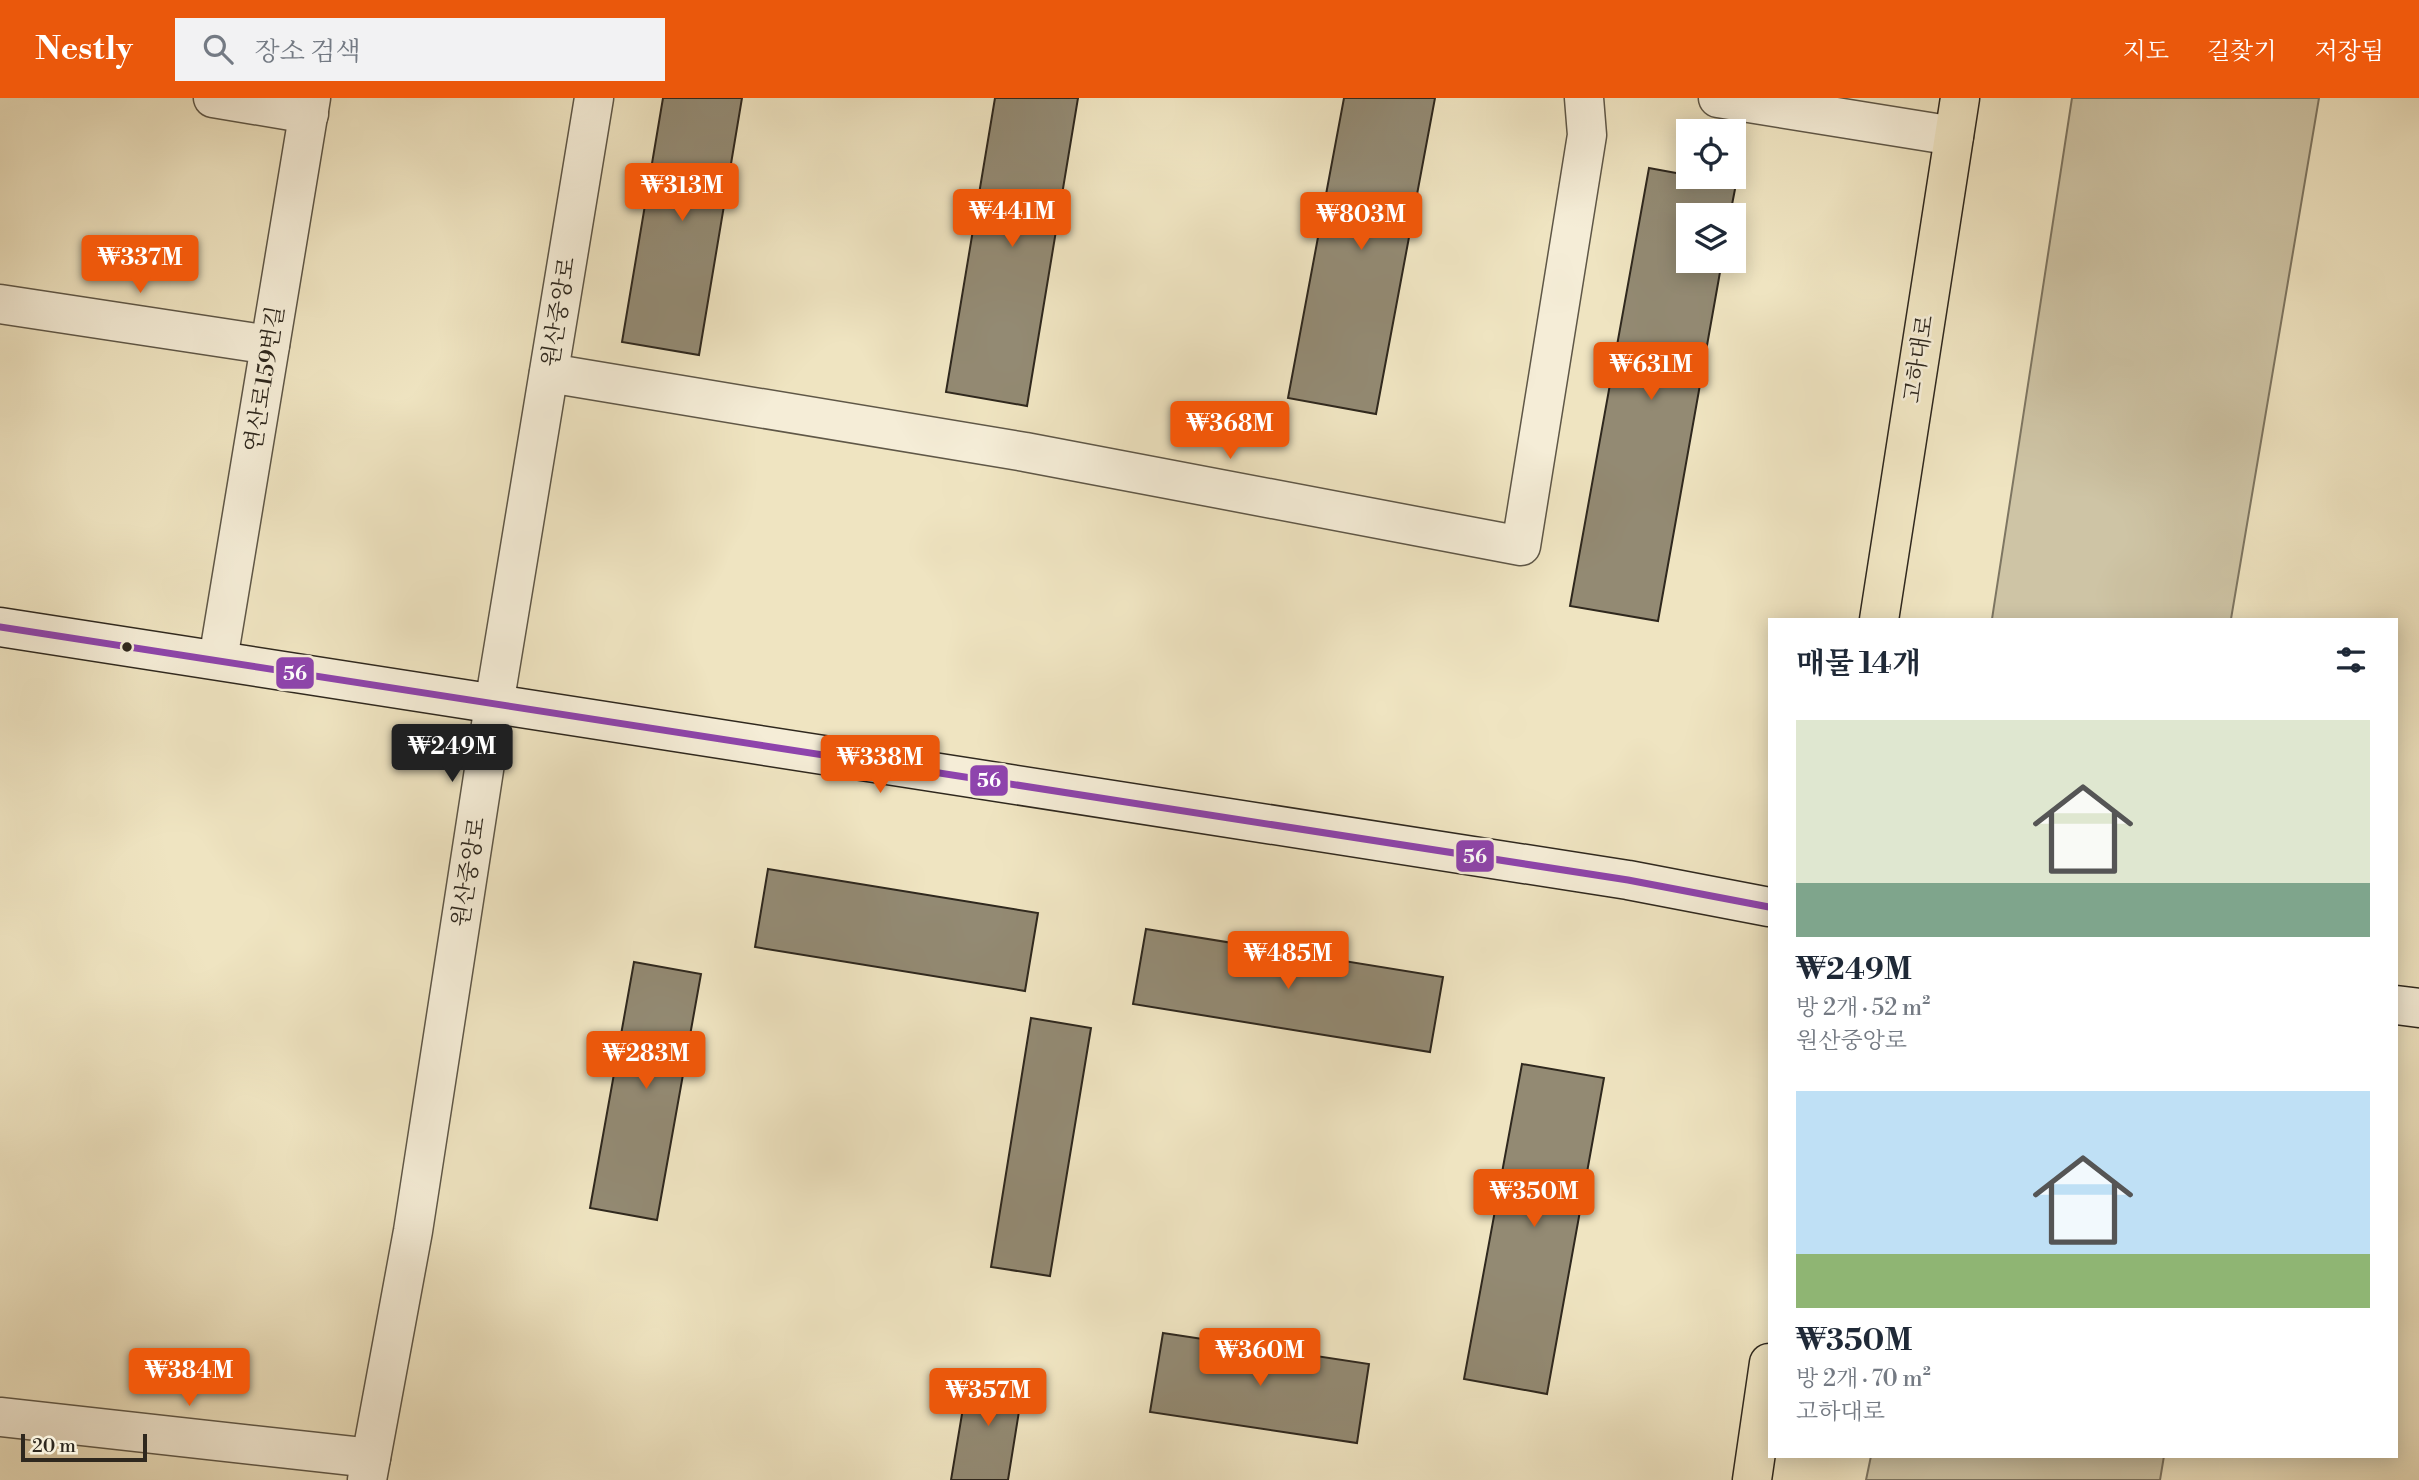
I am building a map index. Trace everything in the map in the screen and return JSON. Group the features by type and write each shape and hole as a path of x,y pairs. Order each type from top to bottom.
{"main road":[{"name":"고하대로","path":"1879,618 1960,98"},
{"path":"1752,1480 1768,1370"}],"street":[{"path":"213,98 310,106"},
{"name":"원산중앙로","path":"369,1469 413,1231 594,98"},
{"path":"549,373 1025,452 1521,546 1587,135 1584,98"},
{"path":"1718,98 1954,136"},
{"name":"연산로159번길","path":"218,660 310,106"},
{"path":"0,304 270,345"},
{"path":"0,627 1600,876 1768,906"},
{"path":"2398,1005 2419,1008"},
{"path":"0,1417 369,1469"}],"shaded area":[{"path":"2072,98 2319,98 2231,618 1992,618"},
{"path":"1871,1458 2164,1458 2160,1480 1866,1480"}],"building":[{"path":"663,98 742,98 699,355 622,342"},
{"path":"995,98 1078,98 1027,406 946,392"},
{"path":"1344,98 1435,98 1376,414 1288,398"},
{"path":"1649,168 1676,173 1676,189 1735,189 1732,203 1676,203 1676,273 1720,273 1658,621 1570,606"},
{"path":"768,869 1038,913 1025,991 755,947"},
{"path":"1146,929 1443,977 1430,1052 1133,1004"},
{"path":"634,962 701,974 657,1220 590,1208"},
{"path":"1031,1018 1091,1028 1050,1276 991,1267"},
{"path":"1522,1064 1604,1078 1547,1394 1464,1379"},
{"path":"1163,1333 1369,1364 1357,1443 1150,1412"},
{"path":"969,1372 1024,1380 1008,1480 951,1480"}],"transit line":[{"name":"56","path":"0,627 1628,880 1768,907"}]}
